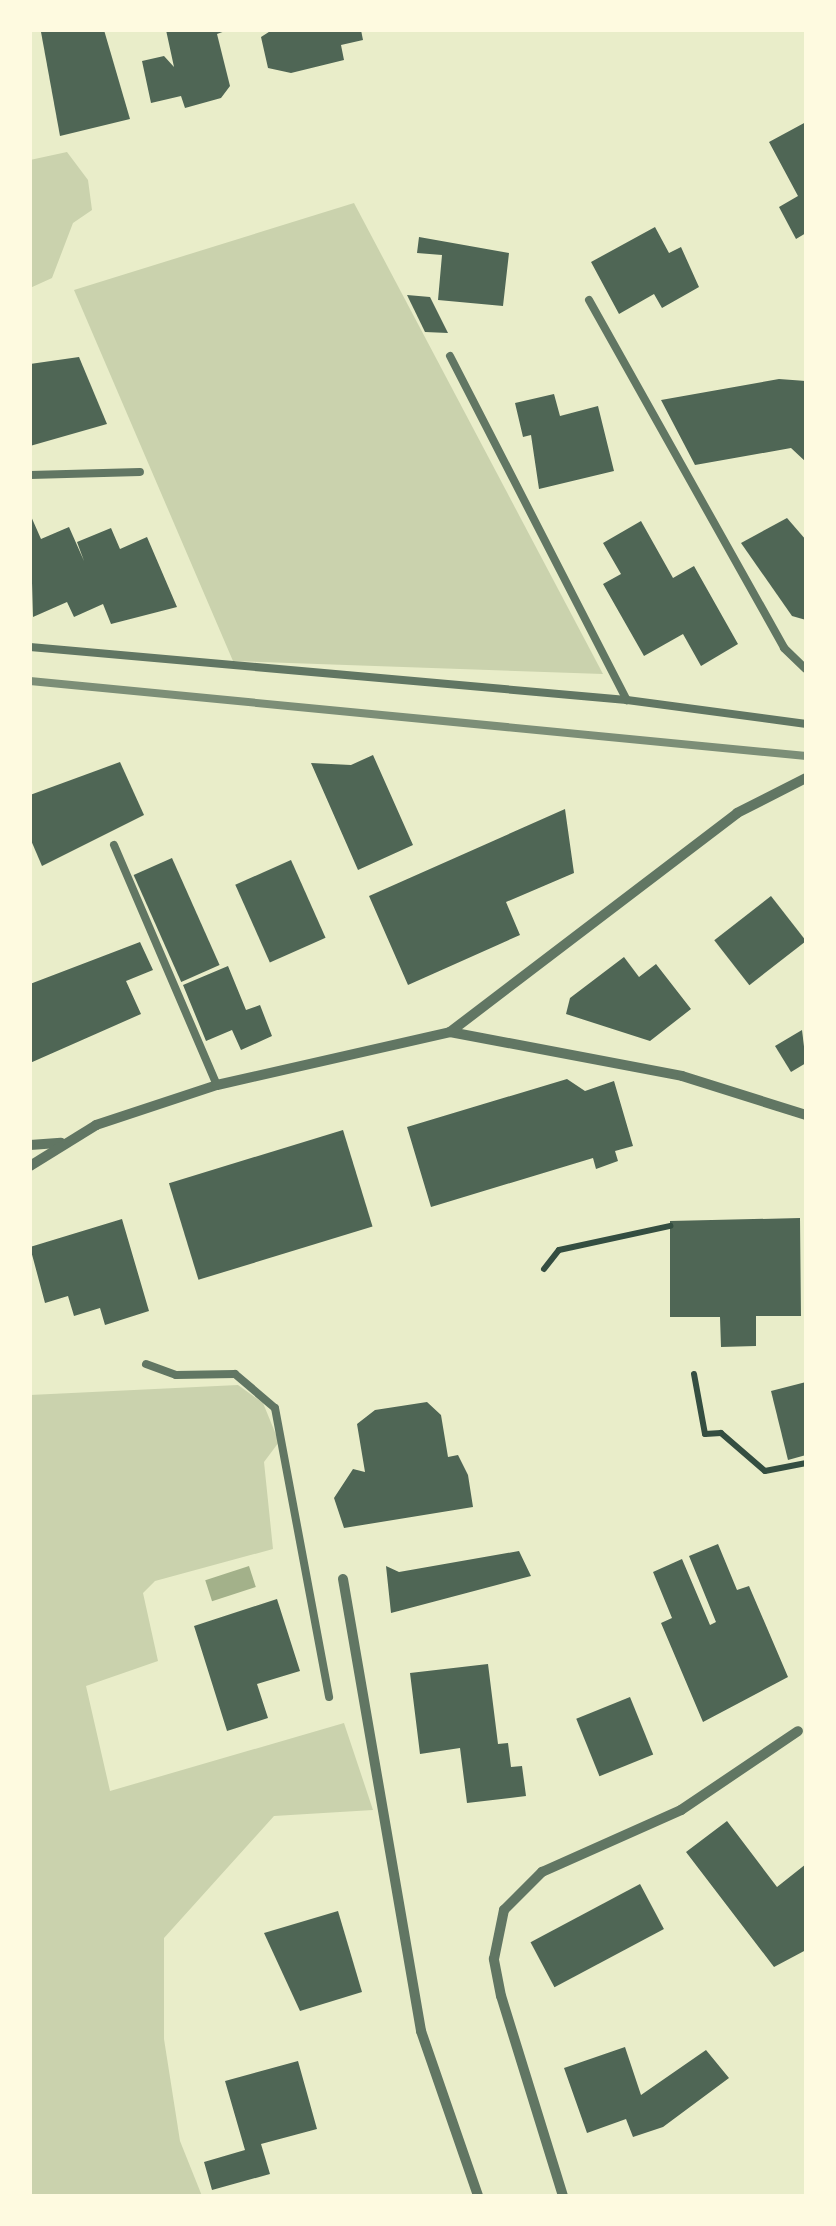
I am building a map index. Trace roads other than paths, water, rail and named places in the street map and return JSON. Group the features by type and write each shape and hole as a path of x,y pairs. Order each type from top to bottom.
{"street":[{"path":"450,1032 737,813 806,778"},
{"path":"30,1166 62,1143 217,1085 450,1032 682,1076 806,1115"},
{"path":"30,1145 62,1143"},
{"path":"343,1579 346,1638 421,2031 478,2196"},
{"path":"563,2196 501,1996 496,1932 504,1910 542,1872 681,1810 802,1736"}],"lane":[{"path":"589,300 784,648 806,669"},
{"path":"450,356 626,700"},
{"path":"30,475 140,472"},
{"path":"30,646 626,700 806,724"},
{"path":"114,845 217,1085"},
{"path":"146,1364 176,1375 235,1374 275,1408 329,1697"}],"railway":[{"path":"30,681 806,756"}]}
